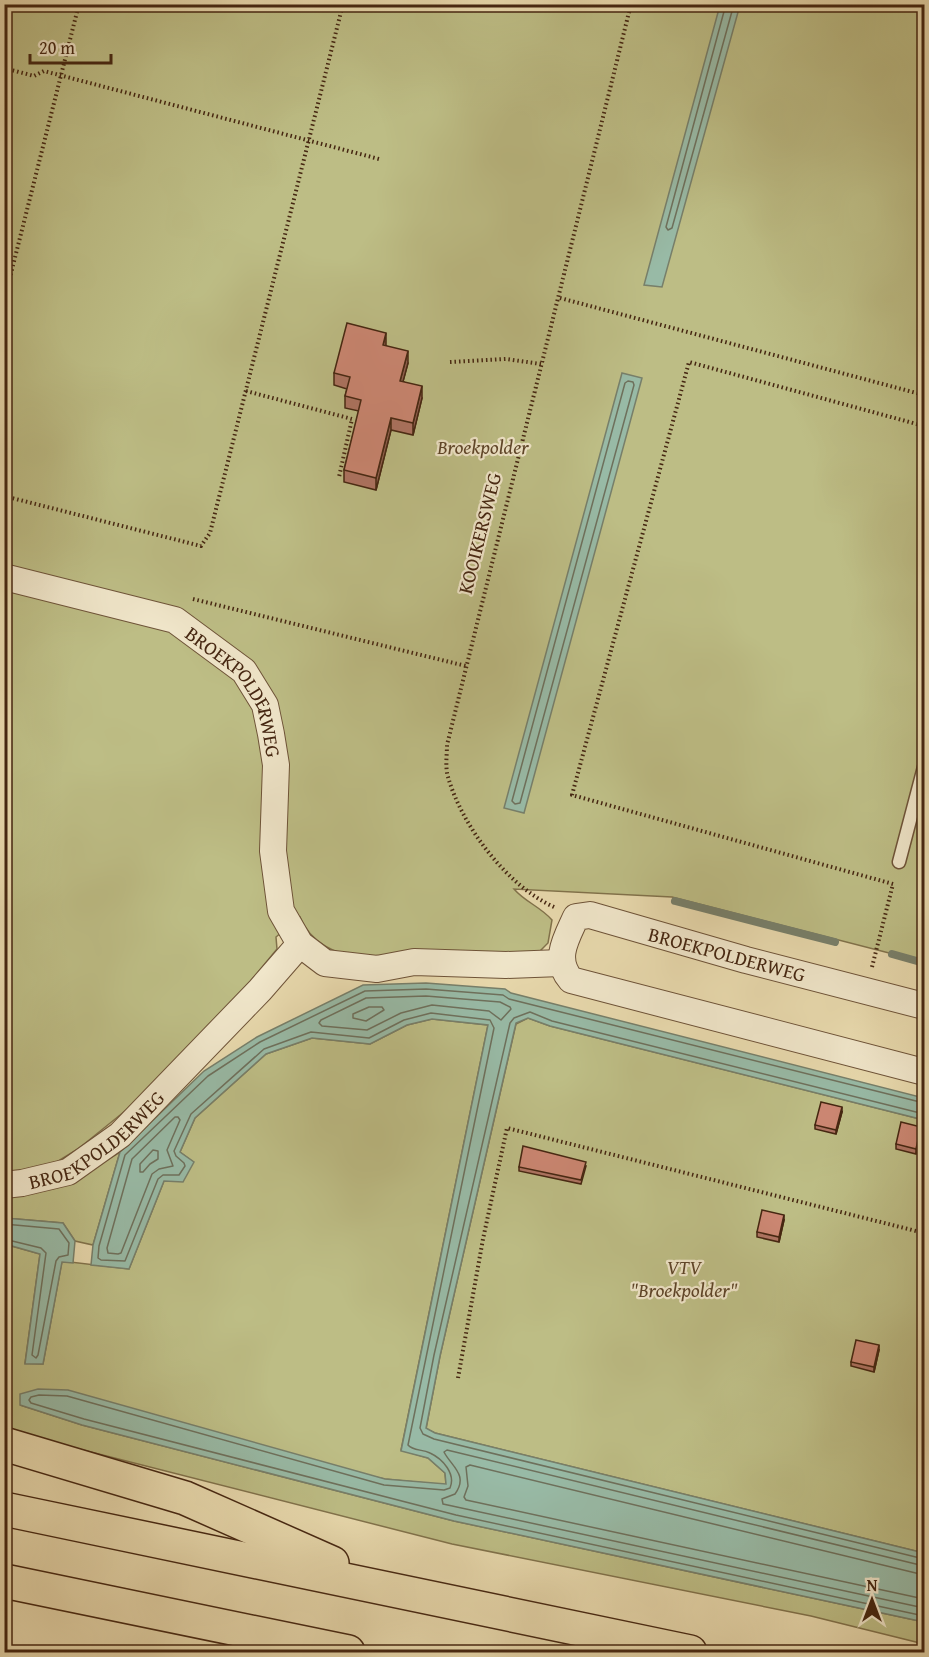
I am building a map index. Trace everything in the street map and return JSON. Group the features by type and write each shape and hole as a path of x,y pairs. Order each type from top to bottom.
{"highway":[{"path":"4,1444 185,1498 391,1590"},
{"path":"4,1509 690,1653"},
{"path":"4,1581 348,1653"}],"street":[{"name":"BROEKPOLDERWEG","path":"4,577 175,620 244,671 265,705 276,765 273,851 281,911 300,944 325,963 377,969 414,962 506,965 561,963"},
{"name":"BROEKPOLDERWEG","path":"576,917 590,915 746,960 924,1006"},
{"path":"576,917 564,943 561,963 564,973 570,980 924,1072"},
{"name":"BROEKPOLDERWEG","path":"4,1185 68,1172 120,1135 260,990 300,944"}],"lane":[{"path":"899,862 924,767"}],"path":[{"path":"4,301 79,4"},
{"path":"4,496 201,546 210,532 343,4"},
{"name":"KOOIKERSWEG","path":"576,917 540,901 508,876 469,824 447,775 447,745 541,364 560,298 631,4"},
{"path":"4,68 34,76 44,71 61,75 378,159"},
{"path":"560,298 924,395"},
{"path":"450,363 506,359 541,364"},
{"path":"893,884 572,795 689,363 924,426"},
{"path":"246,391 352,419 339,477"},
{"path":"345,637 466,666"},
{"path":"878,943 891,891"},
{"path":"458,1378 483,1239 507,1128 924,1233"}],"green space":[{"name":"Broekpolder","path":"4,5 924,5 924,962 672,897 514,889 552,920 548,943 539,952 362,959 325,946 311,934 300,917 276,937 277,949 244,989 130,1107 78,1149 55,1163 5,1176"},
{"name":"VTV \"Broekpolder\"","path":"528,1018 550,1026 924,1120 924,1553 426,1429 440,1356 516,1024"},
{"path":"432,1019 488,1025 401,1450 428,1458 445,1473 446,1485 385,1479 20,1405 82,1425 454,1521 924,1622 924,1644 811,1616 452,1544 28,1436 5,1428 4,1244 40,1254 25,1363 43,1364 62,1261 129,1269 164,1181 193,1162 180,1152 195,1118 266,1054 312,1038 370,1044 407,1025"},
{"path":"120,1152 93,1245 75,1241 63,1223 5,1218 5,1194 92,1169"}],"water":[{"path":"720,5 740,5 662,287 644,285"},
{"path":"622,373 642,378 524,813 504,808"},
{"path":"426,983 505,989 511,993 924,1098 924,1120 550,1026 528,1018 516,1023 440,1356 426,1428 435,1433 924,1553 924,1622 454,1521 82,1425 20,1405 20,1394 38,1389 68,1390 385,1479 446,1484 445,1473 428,1458 401,1451 488,1025 432,1019 407,1025 370,1044 312,1038 266,1054 195,1118 180,1152 194,1162 183,1182 164,1181 129,1269 91,1265 93,1245 120,1152 204,1071 257,1037 363,985"},
{"path":"5,1218 63,1223 75,1241 73,1263 62,1262 43,1364 25,1364 40,1254 5,1244"}],"building":[{"path":"347,323 386,333 383,345 408,351 400,381 422,386 413,423 391,418 376,478 344,470 361,400 345,396 350,377 334,373"},
{"path":"821,1102 842,1107 836,1130 815,1125"},
{"path":"901,1122 921,1127 916,1149 896,1144"},
{"path":"523,1146 586,1162 581,1180 519,1167"},
{"path":"762,1210 784,1215 779,1237 757,1232"},
{"path":"856,1340 879,1345 874,1367 851,1362"}],"waterway":[{"path":"675,901 835,942"},
{"path":"892,954 924,963"}]}
